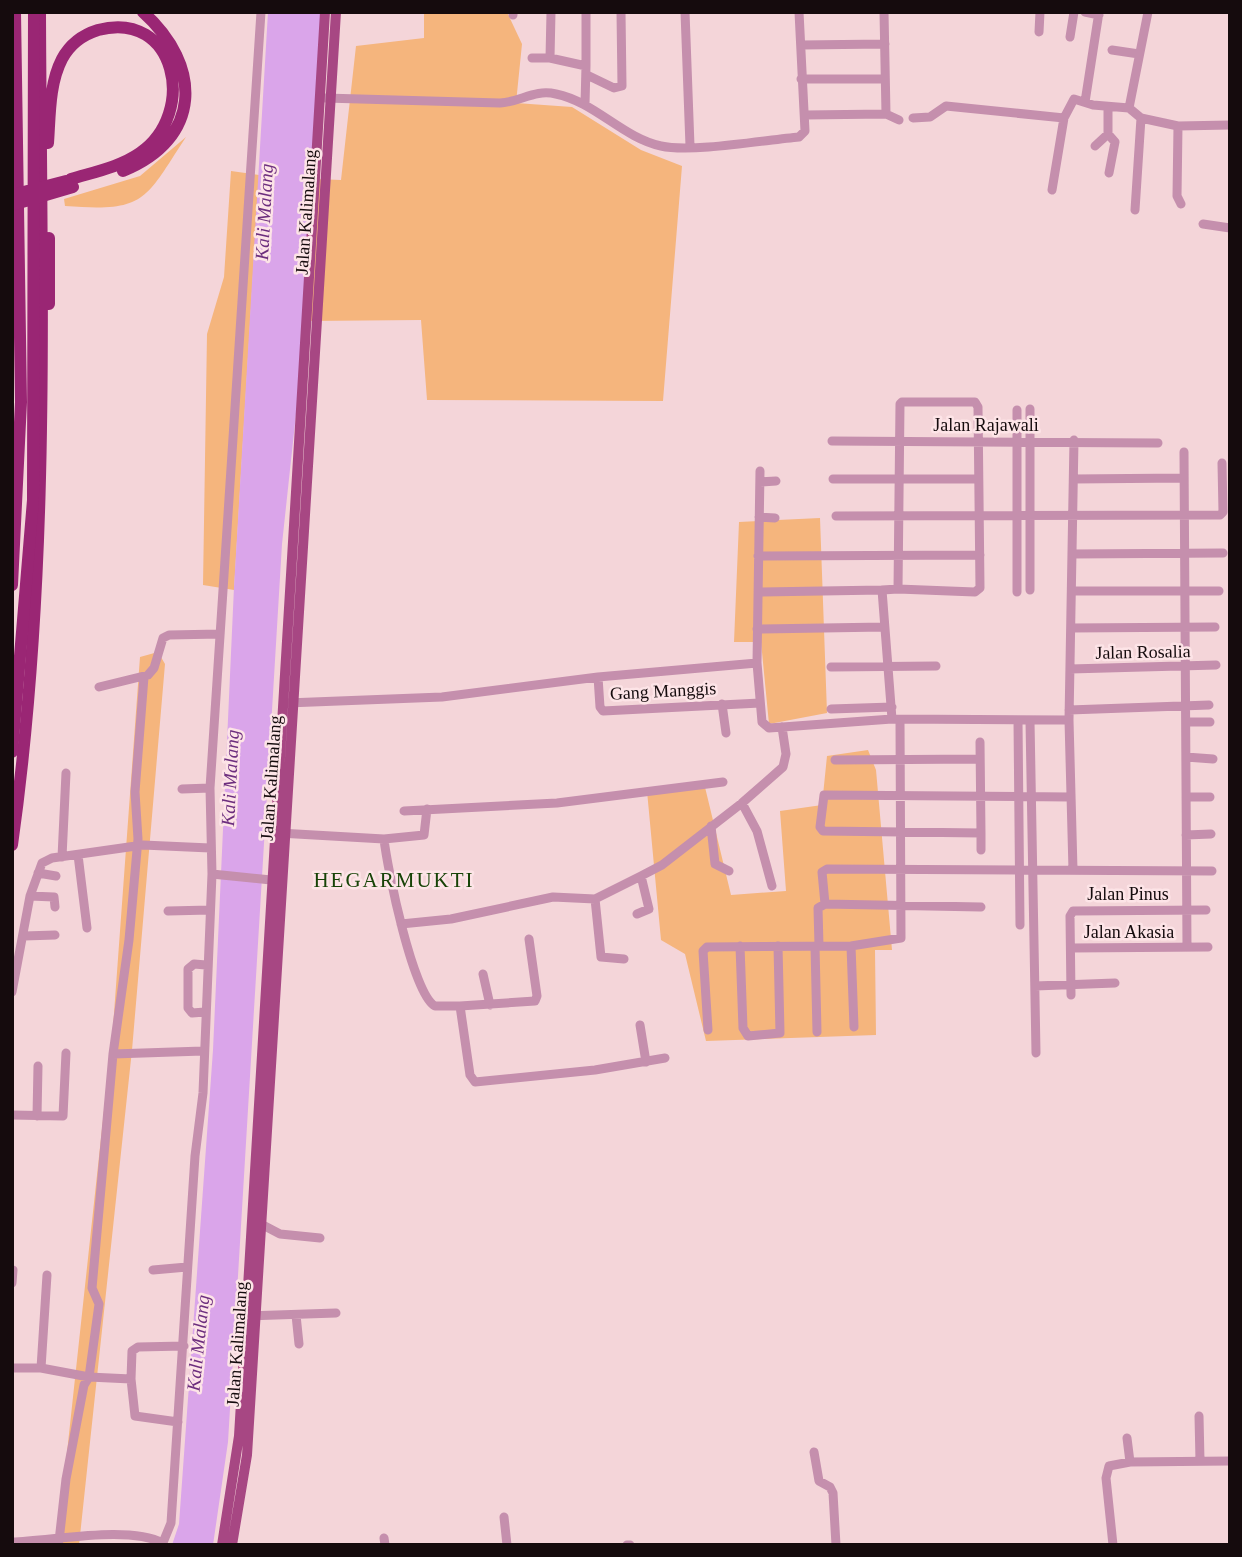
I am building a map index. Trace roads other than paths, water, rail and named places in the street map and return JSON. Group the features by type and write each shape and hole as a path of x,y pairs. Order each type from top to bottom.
{"highway":[{"path":"12,585 21,402 16,12"},
{"path":"12,697 26,509 30,395 27,12"},
{"path":"12,752 33,500 34,12"},
{"path":"12,845 34,637 43,389 40,12"},
{"path":"12,195 72,183 146,161 164,147 181,118 186,90 182,65 167,37 143,12"},
{"path":"12,205 72,183 132,158 151,144 166,124 174,97 172,74 161,48 137,32 114,28 83,36 68,50 56,76 48,144 48,364 43,389"}],"main road":[{"name":"Jalan Kalimalang","path":"222,1545 234,1480 250,1316 325,98 325,12"},
{"name":"Jalan Kalimalang","path":"325,98 336,12"},
{"name":"Jalan Kalimalang","path":"256,1222 266,879 280,833"},
{"name":"Jalan Kalimalang","path":"232,1545 247,1455 250,1316"}],"street":[{"path":"12,1542 59,1541 90,1535 145,1536 162,1544 170,1529 184,1346 187,1267 203,1093 206,965 216,874 210,848 210,788 261,12"},
{"path":"550,58 551,12"},
{"path":"585,104 586,12"},
{"path":"531,58 550,58 586,70 614,88 622,86 621,12"},
{"path":"685,12 690,146"},
{"path":"325,98 500,103 514,102 532,92 541,92 557,94 585,104 658,146 799,137 805,131 799,12"},
{"path":"884,12 886,114"},
{"path":"1039,32 1040,12"},
{"path":"1070,37 1074,12"},
{"path":"1085,12 1099,14 1085,102"},
{"path":"1129,108 1148,12"},
{"path":"801,45 885,44"},
{"path":"1111,50 1139,54"},
{"path":"801,79 885,79"},
{"path":"1052,190 1064,118 1071,100 1129,108 1141,118 1178,126 1230,125"},
{"path":"913,118 930,117 946,106 1064,118"},
{"path":"1108,107 1108,134 1115,142 1109,173"},
{"path":"805,115 886,114 899,120"},
{"path":"1135,211 1141,118"},
{"path":"1178,126 1177,196 1181,204"},
{"path":"1095,146 1108,134"},
{"path":"1203,224 1230,228"},
{"path":"759,592 898,589 977,591 981,586 977,403 902,402 898,479 898,589"},
{"path":"1030,409 1030,590"},
{"path":"1017,410 1017,592"},
{"path":"1073,870 1069,715 1074,440"},
{"name":"Jalan Rajawali","path":"832,441 1074,440 1158,443"},
{"path":"1184,452 1187,947"},
{"path":"836,516 1073,518 1223,513 1222,463"},
{"path":"776,481 760,477 757,663 765,726 896,720 1031,721 1069,715 1209,705"},
{"path":"1073,479 1184,478"},
{"path":"833,479 978,479"},
{"path":"759,517 775,518"},
{"path":"1072,554 1223,553"},
{"path":"758,556 980,555"},
{"path":"708,1030 704,950 707,947 851,946 900,940 900,761 884,627 883,590"},
{"path":"1072,591 1219,591"},
{"path":"757,629 884,627"},
{"path":"1071,628 1215,627"},
{"path":"100,687 144,677 154,668 161,643 169,635 220,634"},
{"path":"288,702 442,697 598,677 757,663"},
{"path":"831,667 936,666"},
{"name":"Jalan Rosalia","path":"1070,668 1216,666"},
{"path":"59,1541 66,1479 84,1385 89,1377 99,1304 92,1288 114,1054 130,940 136,846 135,792 144,677"},
{"name":"Gang Manggis","path":"598,677 600,708 603,710 760,703"},
{"path":"723,704 726,733"},
{"path":"831,709 892,707"},
{"path":"1018,721 1020,925"},
{"path":"1031,721 1030,796 1036,1053"},
{"path":"1186,722 1210,722"},
{"path":"401,924 451,919 552,897 595,899 641,876 662,865 742,803 783,767 786,754 782,727"},
{"path":"980,742 981,850"},
{"path":"1186,757 1213,760"},
{"path":"835,760 980,759"},
{"path":"62,856 66,774"},
{"path":"404,811 557,803 723,782"},
{"path":"182,789 210,788"},
{"path":"981,833 822,831 820,827 824,795 1070,797"},
{"path":"1186,797 1210,797"},
{"path":"742,803 757,831 772,886"},
{"path":"280,833 384,839 424,835 427,809"},
{"path":"711,826 715,864 729,871"},
{"path":"1186,835 1211,834"},
{"path":"384,839 401,924 429,1002 435,1006 460,1006 536,999 529,939"},
{"path":"12,992 30,896 42,863 62,856 136,846 210,848"},
{"path":"78,855 87,928"},
{"path":"825,904 822,872 825,869 1212,871"},
{"path":"38,873 57,876"},
{"path":"216,874 266,879"},
{"path":"637,914 649,909 641,876"},
{"path":"30,896 54,897 55,907"},
{"path":"595,899 601,957 624,959"},
{"path":"817,1032 818,908 825,904 981,907"},
{"path":"168,911 210,910"},
{"name":"Jalan Pinus","path":"1071,948 1071,914 1078,910 1206,910"},
{"path":"24,936 55,935"},
{"path":"740,946 743,1028 748,1036 780,1033 778,946"},
{"path":"851,946 854,1027"},
{"name":"Jalan Akasia","path":"1071,948 1208,947"},
{"path":"1070,995 1071,948"},
{"path":"205,1013 192,1013 188,1008 188,969 194,964 206,965"},
{"path":"483,975 490,1005"},
{"path":"1035,986 1115,983"},
{"path":"460,1006 471,1079 479,1084 665,1058"},
{"path":"640,1025 646,1062"},
{"path":"114,1054 203,1051"},
{"path":"12,1115 63,1116 66,1053"},
{"path":"37,1116 38,1066"},
{"path":"256,1222 280,1234 320,1238"},
{"path":"153,1270 187,1267"},
{"path":"12,1283 13,1270"},
{"path":"41,1368 47,1275"},
{"path":"250,1316 336,1313"},
{"path":"296,1315 299,1344"},
{"path":"178,1422 136,1417 131,1378 133,1349 184,1346"},
{"path":"12,1368 41,1368 89,1377 131,1378"},
{"path":"1199,1416 1200,1461"},
{"path":"1127,1438 1130,1462"},
{"path":"814,1452 819,1481 830,1487 833,1493 836,1545"},
{"path":"1110,1544 1106,1473 1109,1466 1130,1462 1230,1461"},
{"path":"504,1517 507,1545"}],"water":[{"name":"Kali Malang","path":"268,12 321,12 306,321 282,544 228,1442 213,1545 172,1545 179,1524 213,1050 234,587"}],"district":[{"name":"HEGARMUKTI","path":"394,880"}]}
